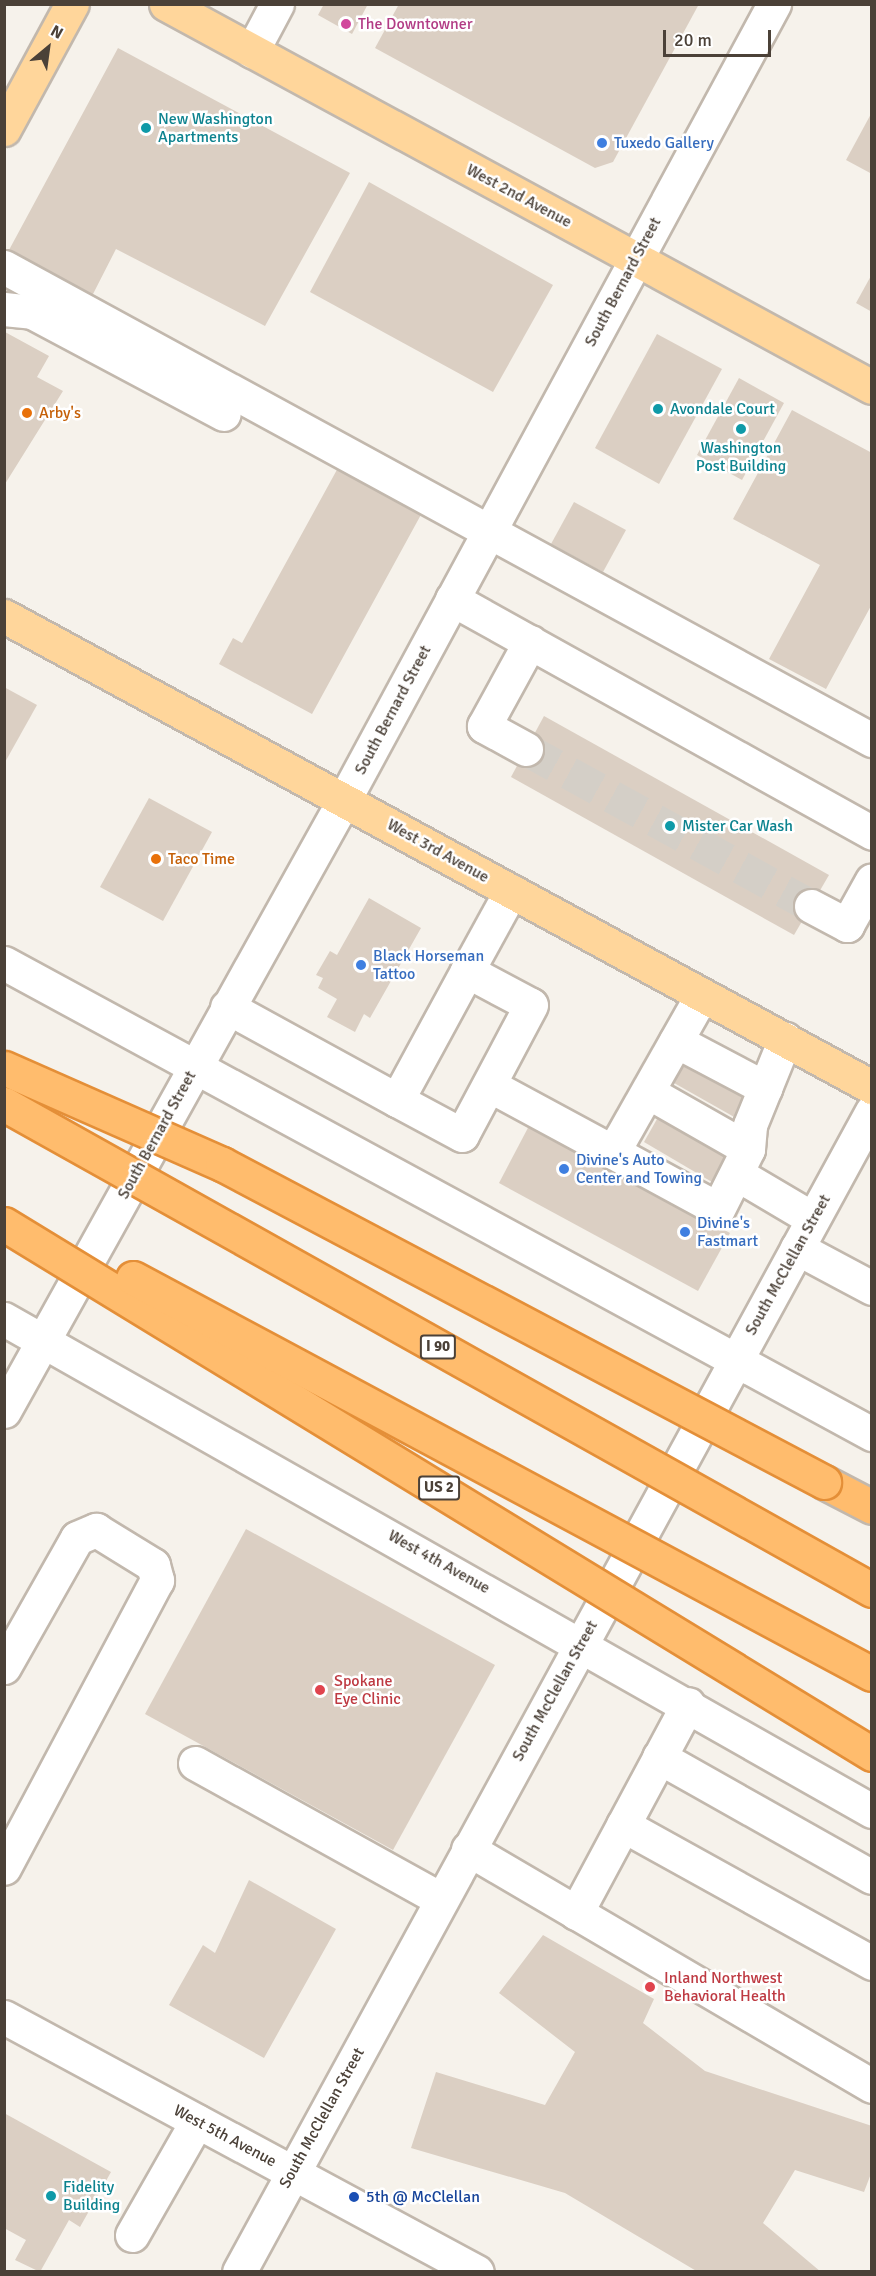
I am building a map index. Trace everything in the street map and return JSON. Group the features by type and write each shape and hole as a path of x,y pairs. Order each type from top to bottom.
{"highway":[{"path":"4,1068 222,1164 872,1508"},
{"name":"I 90","path":"4,1104 872,1590"},
{"path":"4,1209 872,1674"},
{"name":"US 2","path":"4,1224 872,1754"}],"main road":[{"path":"4,129 72,4"},
{"name":"West 2nd Avenue","path":"166,4 872,387"},
{"name":"West 3rd Avenue","path":"4,616 872,1087"}],"street":[{"path":"252,51 277,4"},
{"name":"South Bernard Street","path":"4,1411 344,800 774,4"},
{"path":"4,267 872,740"},
{"path":"4,309 32,312 224,414"},
{"path":"452,600 872,833"},
{"path":"526,749 484,726 530,642"},
{"path":"811,906 847,925 872,880"},
{"path":"397,1100 511,891"},
{"path":"4,963 872,1434"},
{"path":"227,1007 462,1135 531,1005 467,971"},
{"path":"614,1152 702,995"},
{"path":"489,1085 718,1209 742,1162 765,1088 785,1039"},
{"path":"676,1041 765,1088"},
{"path":"648,1092 813,1218"},
{"name":"South McClellan Street","path":"239,2271 872,1111"},
{"path":"797,1248 872,1287"},
{"name":"West 4th Avenue","path":"4,1319 583,1643 872,1811"},
{"path":"4,1667 76,1538 96,1530 153,1565 157,1580 4,1868"},
{"path":"576,1913 688,1704"},
{"path":"659,1757 872,1877"},
{"path":"195,1763 440,1899"},
{"path":"623,1825 872,1963"},
{"path":"468,1849 872,2086"},
{"name":"West 5th Avenue","path":"4,2017 477,2271"},
{"path":"132,2235 197,2121"}],"building":[{"name":"The Downtowner","path":"324,4 368,4 352,34 318,15"},
{"path":"399,4 699,4 613,162 595,168 375,48"},
{"path":"118,48 350,173 265,326 116,249 92,296 9,250"},
{"path":"872,112 872,174 846,160"},
{"path":"369,182 553,285 493,392 310,292"},
{"path":"872,274 872,312 856,303"},
{"name":"Arby's","path":"5,332 49,356 37,377 63,391 5,484"},
{"name":"Avondale Court","path":"657,334 722,369 659,484 595,448"},
{"name":"Washington Post Building","path":"739,378 784,403 742,480 697,455"},
{"path":"792,410 872,453 872,604 826,689 769,659 820,565 733,519"},
{"path":"339,466 423,511 312,714 219,664 233,638 242,643"},
{"path":"574,502 626,530 603,572 551,544"},
{"path":"4,687 37,705 4,764"},
{"name":"Mister Car Wash","path":"544,716 829,875 794,935 511,777"},
{"name":"Taco Time","path":"149,798 212,832 163,921 100,887"},
{"name":"Black Horseman Tattoo","path":"369,898 421,928 370,1018 364,1014 355,1032 327,1017 337,999 318,988 323,978 316,975 330,951 337,955"},
{"path":"683,1050 752,1087 736,1118 667,1079"},
{"path":"661,1112 729,1152 712,1182 644,1142"},
{"path":"530,1124 730,1233 698,1291 499,1183"},
{"name":"Spokane Eye Clinic","path":"246,1529 495,1665 393,1850 145,1714"},
{"path":"249,1880 336,1929 264,2058 169,2005 203,1945 215,1953"},
{"path":"543,1935 654,1999 643,2023 705,2071 872,2126 872,2171 864,2192 795,2170 763,2223 821,2272 698,2272 565,2193 411,2148 436,2072 545,2105 575,2052 499,1993"},
{"name":"Fidelity Building","path":"4,2113 111,2172 80,2227 69,2220 40,2272 15,2260 26,2240 4,2228"}],"tunnel":[{"path":"526,749 811,906"}],"place":[{"name":"The Downtowner","path":"346,24"},
{"name":"New Washington Apartments","path":"146,128"},
{"name":"Tuxedo Gallery","path":"602,143"},
{"name":"Avondale Court","path":"658,409"},
{"name":"Arby's","path":"27,413"},
{"name":"Washington Post Building","path":"741,429"},
{"name":"Mister Car Wash","path":"670,826"},
{"name":"Taco Time","path":"156,859"},
{"name":"Black Horseman Tattoo","path":"361,965"},
{"name":"Divine's Auto Center and Towing","path":"564,1169"},
{"name":"Divine's Fastmart","path":"685,1232"},
{"name":"Spokane Eye Clinic","path":"320,1690"},
{"name":"Inland Northwest Behavioral Health","path":"650,1987"},
{"name":"Fidelity Building","path":"51,2196"},
{"name":"5th @ McClellan","path":"354,2197"}]}
